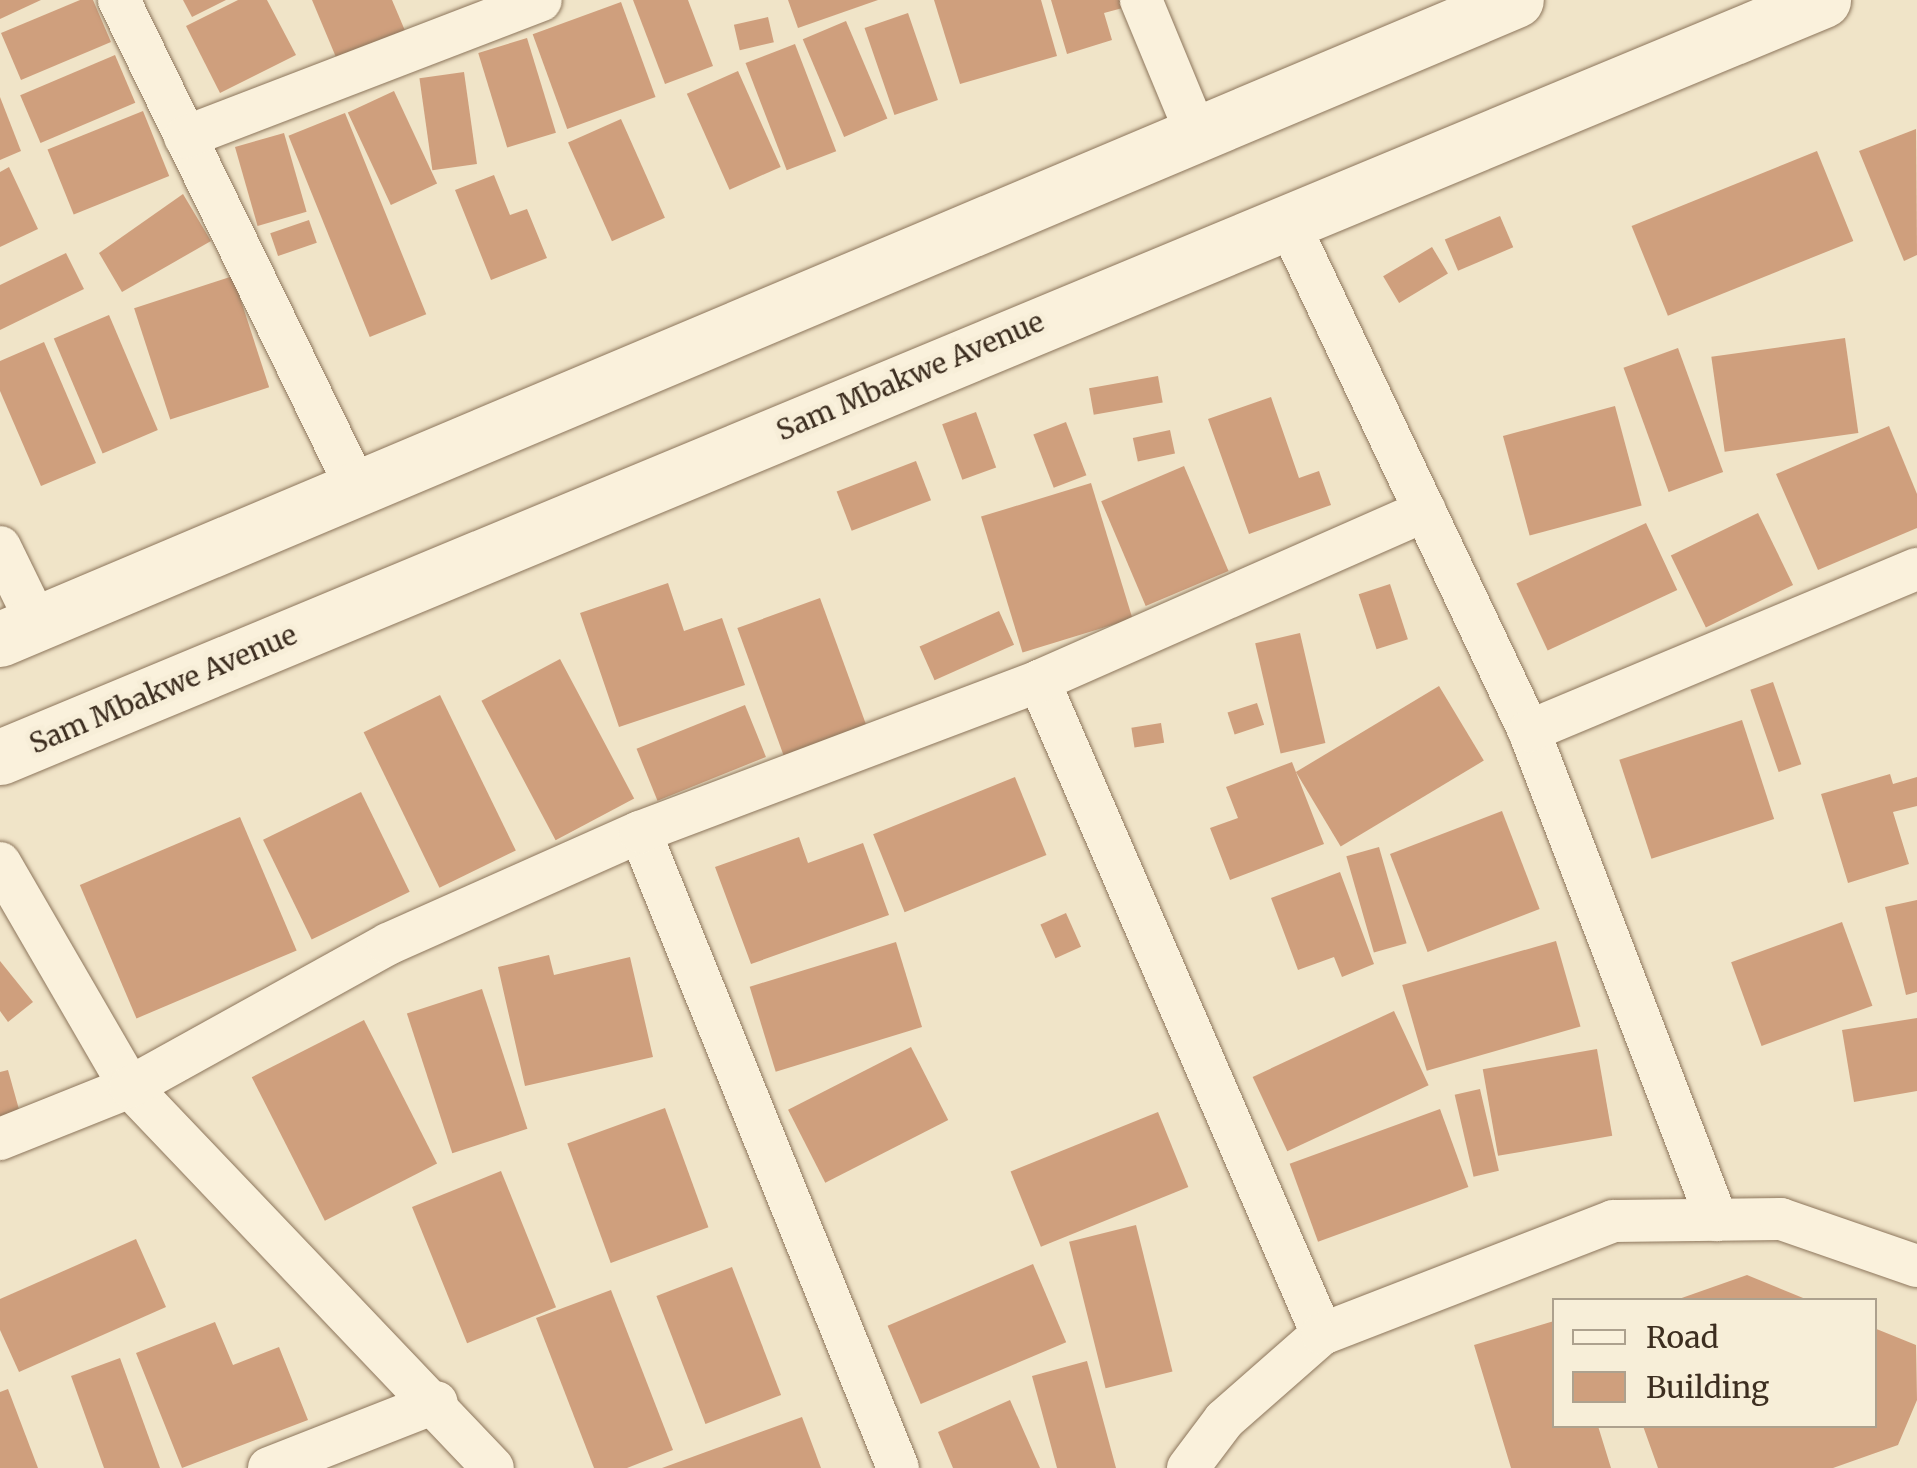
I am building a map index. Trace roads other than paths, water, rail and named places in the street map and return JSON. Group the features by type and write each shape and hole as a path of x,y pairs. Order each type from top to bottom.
{"main road":[{"name":"Sam Mbakwe Avenue","path":"0,757 1286,218 1823,0"},
{"path":"19,631 1197,135 1482,6"}],"street":[{"path":"118,0 358,490"},
{"path":"185,137 542,0"},
{"path":"1140,0 1197,135"},
{"path":"1286,218 1530,731 1717,1220"},
{"path":"0,1139 130,1086 388,944 640,832 1040,681 1425,510"},
{"path":"0,548 19,631"},
{"path":"1530,731 1917,568"},
{"path":"1040,681 1322,1334"},
{"path":"640,832 898,1468"},
{"path":"0,863 130,1086 437,1402 493,1468"},
{"path":"1188,1468 1224,1420 1322,1334 1613,1221 1780,1219 1917,1266"},
{"path":"269,1468 437,1402"}]}
